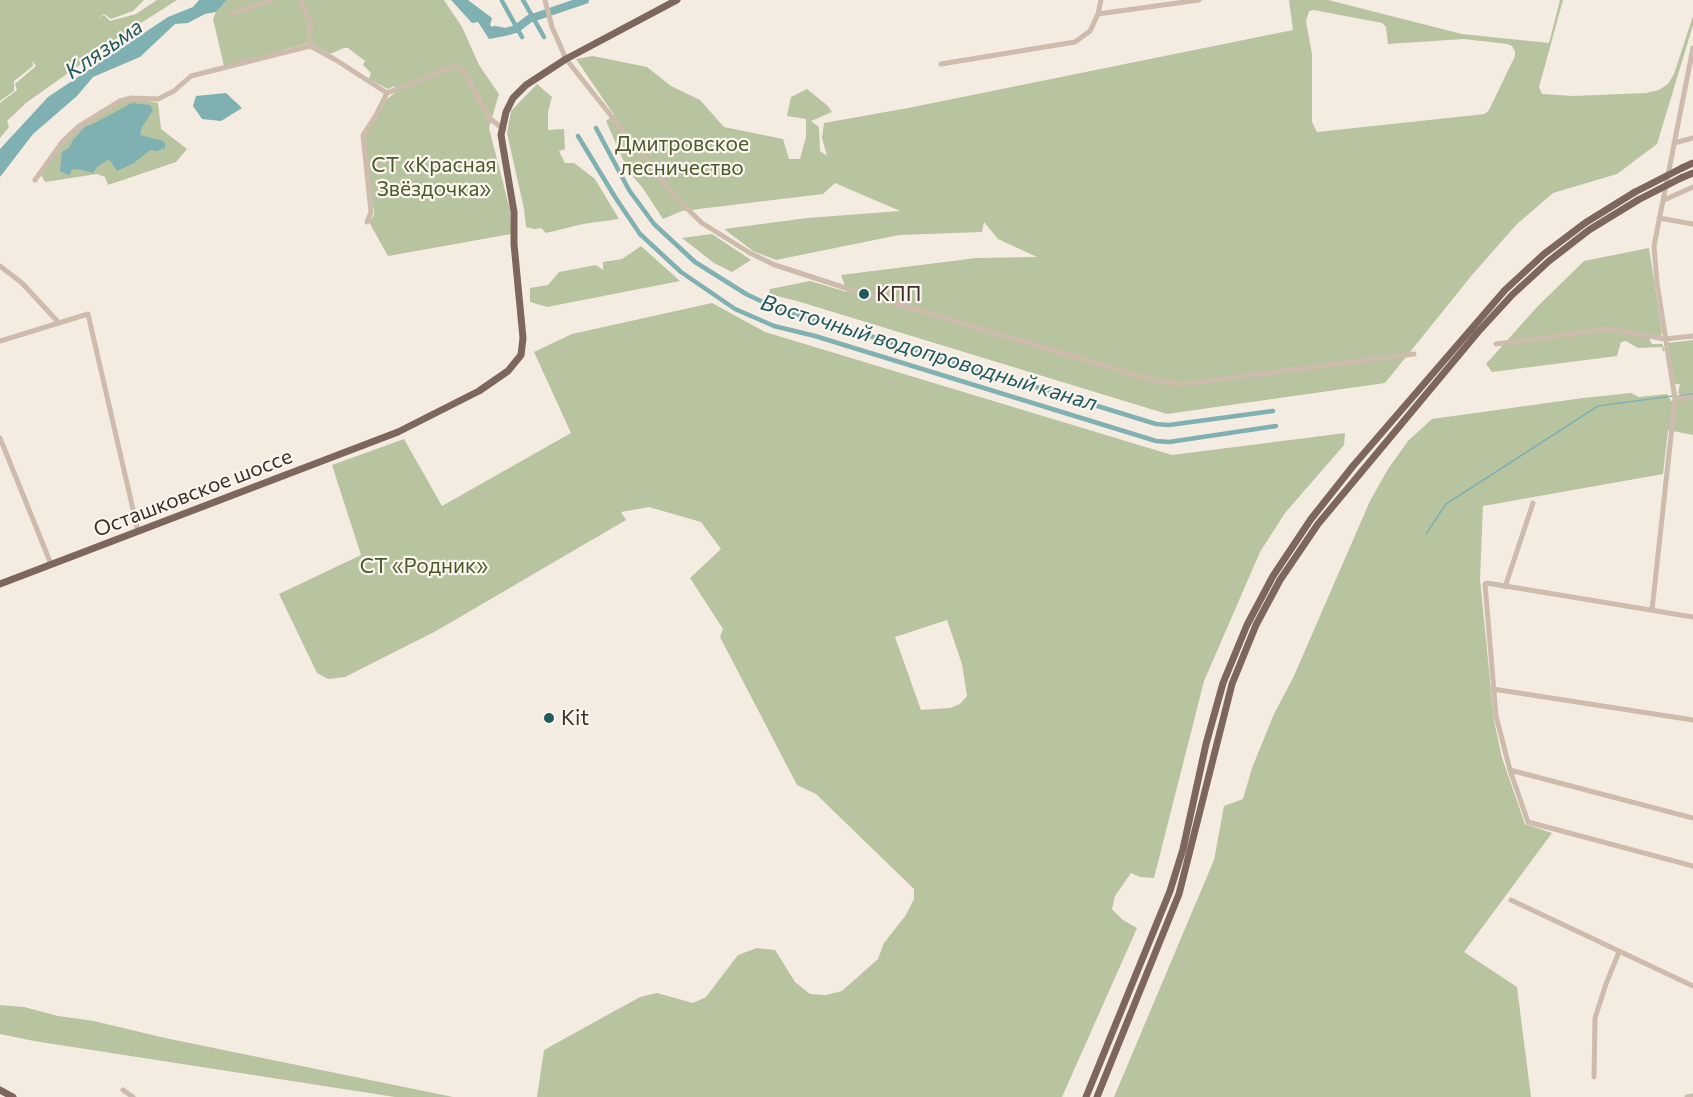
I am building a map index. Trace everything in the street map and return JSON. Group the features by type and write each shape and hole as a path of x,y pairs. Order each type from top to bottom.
{"main road":[{"path":"502,128 513,98 526,86 566,59 677,0"},
{"name":"Осташковское шоссе","path":"0,584 398,432 479,391 508,370 521,355 523,338 514,244 514,212 502,128"},
{"path":"1086,1097 1170,891 1183,849 1206,744 1223,683 1247,625 1273,576 1311,519 1353,466 1505,290 1544,254 1584,223 1635,192 1693,163"},
{"path":"1097,1097 1179,894 1232,684 1256,625 1280,580 1332,506 1471,340 1512,295 1549,261 1589,230 1638,200 1693,173"},
{"path":"0,1090 13,1097"}],"street":[{"path":"231,14 272,0"},
{"path":"300,0 311,24 310,46"},
{"path":"545,0 552,27 566,59 677,199 702,223 758,257 792,271 1156,381 1184,384 1414,354"},
{"path":"940,64 1075,42 1090,31 1098,14 1101,0"},
{"path":"1098,14 1199,0"},
{"path":"35,180 63,141 78,127 120,101 131,98 158,99 174,91 191,76 310,46 387,93"},
{"path":"1652,610 1675,402 1657,283 1654,246 1693,48"},
{"path":"367,222 371,212 363,135 387,93 456,66 465,72 488,117 502,128"},
{"path":"1674,143 1693,138"},
{"path":"1664,200 1693,188"},
{"path":"1659,218 1693,224"},
{"path":"0,266 22,283 59,323"},
{"path":"0,340 88,314 138,531"},
{"path":"1496,344 1609,328 1665,339 1693,336"},
{"path":"1675,402 1693,397"},
{"path":"0,438 51,564"},
{"path":"1505,587 1533,503"},
{"path":"1693,617 1485,584 1498,724 1510,770 1528,822 1693,866"},
{"path":"1493,689 1693,720"},
{"path":"1510,770 1693,818"},
{"path":"1511,900 1693,986"},
{"path":"1594,1077 1595,1018 1619,952"},
{"path":"123,1090 133,1097"},
{"path":"1687,1097 1693,1096"}],"green space":[{"path":"0,0 144,0 133,11 111,19 104,14 98,18 104,15 110,21 136,14 157,0 177,0 116,39 26,103 7,121 9,127 0,138 0,103 17,90 15,84 36,66 32,61 33,66 14,81 14,91 0,101"},
{"name":"СТ «Красная Звёздочка»","path":"227,0 444,0 462,27 479,65 499,94 489,128 510,210 511,234 388,256 369,222 374,215 374,210 370,193 365,134 387,99 396,92 395,86 388,89 369,79 371,73 363,65 365,61 348,48 330,54 310,43 224,66 213,19"},
{"name":"Дмитровское лесничество","path":"1289,0 1328,0 1462,34 1549,43 1560,0 1563,0 1539,87 1542,94 1573,96 1646,93 1659,90 1668,84 1674,74 1693,16 1693,25 1657,144 1617,174 1553,193 1516,225 1472,275 1385,383 1167,414 769,294 770,289 810,281 847,292 841,275 976,258 1037,257 998,239 984,222 982,232 899,235 776,260 753,251 724,229 807,218 900,211 835,183 823,194 682,211 663,219 642,187 628,171 606,121 614,115 576,59 593,56 647,67 671,86 700,100 724,127 783,139 789,159 800,159 806,137 806,119 787,116 791,97 807,89 832,112 811,121 819,127 820,151 827,156 822,138 824,123 1293,30","holes":["1309,11 1382,23 1386,27 1388,44 1464,39 1512,46 1515,56 1489,110 1485,114 1317,132 1312,122 1312,54 1306,21"]},
{"path":"537,84 552,97 548,112 548,130 564,129 565,149 559,151 565,163 574,163 595,179 619,219 583,224 546,233 541,228 526,227 507,133 511,111"},
{"path":"140,99 158,103 161,129 187,149 176,162 108,185 105,177 97,174 45,182 41,175 57,151 79,128 122,102"},
{"path":"712,234 751,260 732,272 714,263 682,238"},
{"path":"641,246 680,281 547,307 530,302 530,288 548,285 559,272 596,265 603,270 603,262 622,259"},
{"path":"1649,248 1662,332 1661,336 1649,334 1649,339 1652,344 1662,344 1665,350 1663,352 1662,347 1638,348 1626,341 1621,342 1617,356 1492,372 1486,364 1537,307 1584,261"},
{"name":"СТ «Родник»","path":"712,303 765,332 1172,455 1345,433 1344,445 1285,513 1260,552 1204,681 1154,878 1140,877 1131,873 1115,896 1112,909 1123,920 1137,928 1062,1097 537,1097 544,1050 640,997 657,993 693,1003 706,997 738,955 757,948 775,950 795,982 810,994 826,995 842,991 878,959 884,943 906,915 914,899 914,889 816,794 797,785 720,637 723,629 690,578 721,549 701,522 649,507 621,512 626,520 436,631 345,677 328,679 317,673 279,594 361,555 332,465 404,439 442,506 571,433 534,352 572,334","holes":["947,620 962,664 967,696 960,704 950,708 921,710 895,637"]},
{"path":"1693,340 1693,395 1682,396 1678,393 1680,384 1675,384 1668,343"},
{"path":"1631,393 1639,397 1667,394 1671,401 1693,399 1693,435 1668,430 1663,474 1483,506 1480,579 1494,721 1502,758 1525,824 1552,833 1464,952 1517,987 1531,1097 1114,1097 1214,860 1224,806 1243,799 1252,768 1274,714 1293,678 1370,501 1388,469 1408,441 1432,419"},
{"path":"0,1005 24,1007 58,1016 94,1021 165,1038 453,1097 395,1097 34,1041 0,1034"}],"water":[{"path":"199,0 227,0 216,12 205,14 188,23 175,24 140,57 93,77 77,96 33,134 0,177 0,149 48,97 168,17 193,7"},
{"path":"451,0 468,0 492,18 490,25 493,28 506,29 505,36 489,39 478,22 472,23"},
{"path":"226,93 242,108 221,121 202,119 193,106 196,96"},
{"path":"132,103 150,105 153,110 142,127 140,135 163,141 165,148 157,151 150,150 134,163 117,171 109,159 97,167 93,173 78,169 71,170 71,174 68,175 60,171 62,152 69,148 86,126"}],"waterway":[{"name":"Восточный водопроводный канал","path":"523,0 544,37"},
{"name":"Клязьма","path":"495,30 505,32 516,29 529,19 585,0"},
{"name":"Восточный водопроводный канал","path":"502,1 522,37"},
{"name":"Восточный водопроводный канал","path":"596,128 629,190 654,224 695,262 746,294 780,310 1156,424 1169,425 1273,411"},
{"name":"Восточный водопроводный канал","path":"578,136 640,234 681,272 735,309 774,326 815,336 1156,441 1169,442 1276,426"},
{"path":"1678,396 1693,394"},
{"path":"1426,534 1446,504 1598,406 1673,396"}],"place":[{"name":"КПП","path":"864,294"},
{"name":"Kit","path":"549,718"}]}
